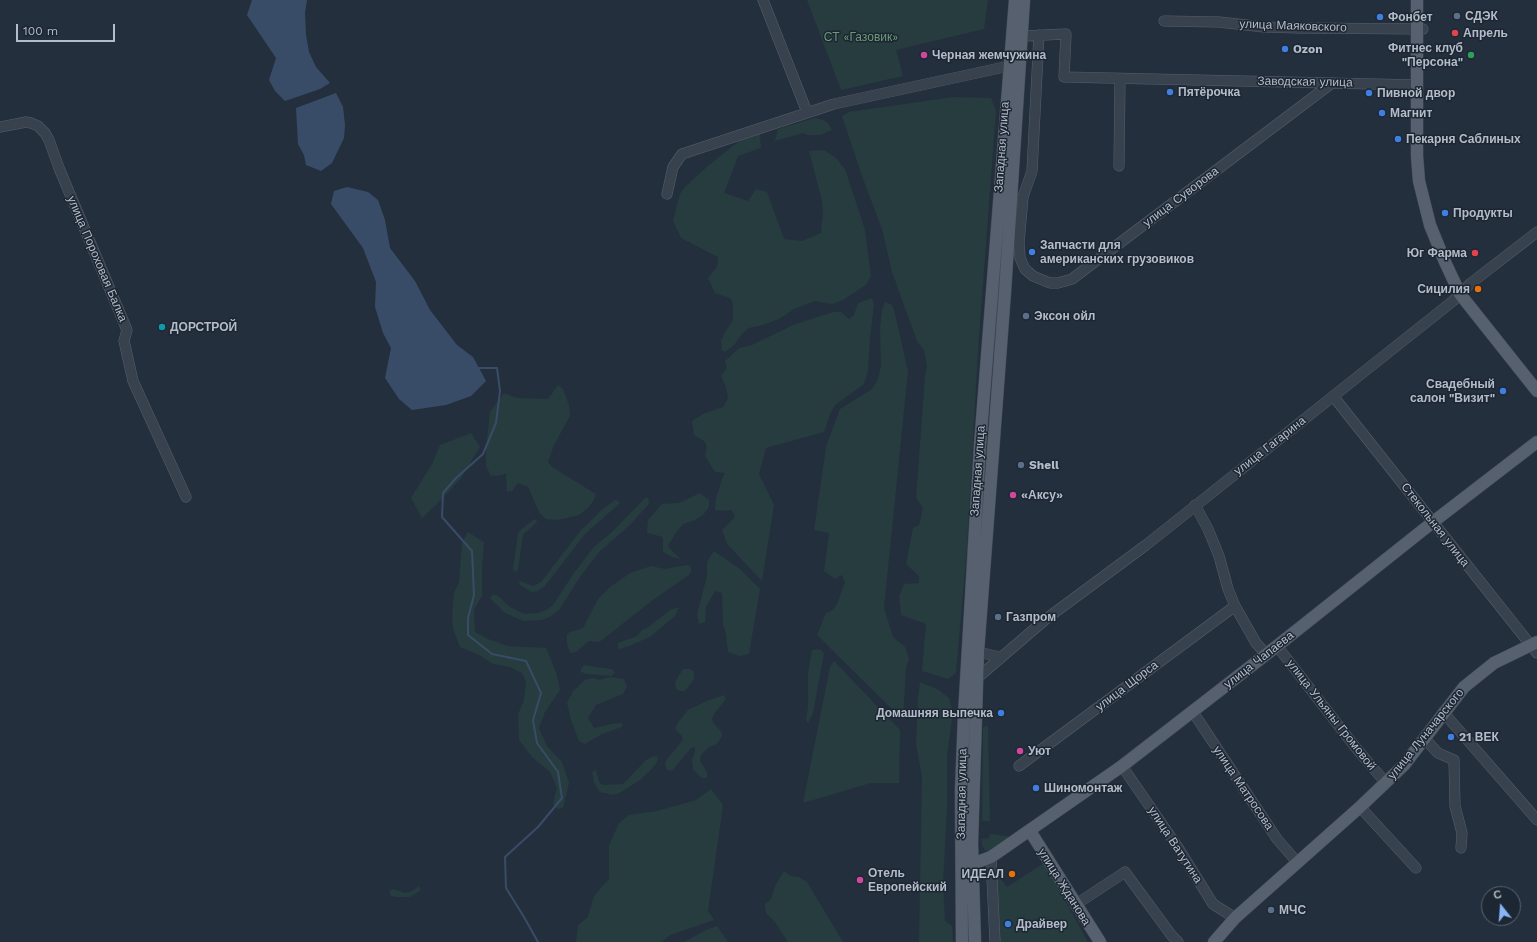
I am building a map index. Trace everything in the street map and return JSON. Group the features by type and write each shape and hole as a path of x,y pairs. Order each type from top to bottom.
{"main road":[{"name":"Западная улица","path":"962,942 961,790 964,715 980,445 1014,0"},
{"name":"Западная улица","path":"975,942 972,864 976,678 1005,292 1024,0"},
{"path":"1417,0 1420,29 1423,141 1426,177 1429,196 1440,233 1462,292 1537,382"},
{"path":"1423,0 1417,85 1417,156 1419,181 1432,232 1445,262 1462,292 1488,331 1537,391"},
{"name":"улица Чапаева","path":"972,864 991,857 1122,766 1537,442"},
{"name":"улица Луначарского","path":"1214,942 1235,918 1360,807 1404,765 1443,712 1464,687 1494,663 1535,647"},
{"name":"улица Жданова","path":"1030,831 1100,942"}],"street":[{"path":"763,0 807,112"},
{"name":"улица Маяковского","path":"1164,21 1219,22 1264,27 1292,28 1420,29"},
{"name":"Заводская улица","path":"1022,36 1066,34 1064,78 1417,85"},
{"name":"Западная улица","path":"1024,268 1020,258 1019,243 1023,197 1032,171 1039,36"},
{"path":"667,194 673,167 682,154 834,104 1009,66"},
{"path":"1119,166 1120,79"},
{"name":"улица Суворова","path":"1024,268 1033,276 1050,283 1058,283 1072,279 1332,83"},
{"name":"улица Пороховая Балка","path":"0,127 26,122 32,123 38,126 45,133 49,140 59,168 127,330 124,341 133,381 186,497"},
{"name":"улица Гагарина","path":"976,678 1051,615 1146,544 1333,396 1462,292 1471,283 1537,232"},
{"name":"Стекольная улица","path":"1333,396 1535,647"},
{"path":"1195,505 1208,529 1219,556 1228,589 1235,606 1256,643 1266,654"},
{"name":"улица Щорса","path":"1019,766 1235,606"},
{"name":"улица Ульяны Громовой","path":"1277,646 1356,748 1386,783"},
{"path":"978,652 1000,657"},
{"name":"улица Матросова","path":"1192,712 1278,839 1297,862"},
{"path":"1443,712 1537,820"},
{"path":"1424,738 1438,753 1454,760 1455,806 1462,833 1461,848"},
{"name":"улица Ватутина","path":"1122,766 1213,904 1235,918"},
{"path":"1360,807 1416,868"},
{"path":"991,857 995,942"},
{"path":"1076,905 1125,872 1178,942"}],"green space":[{"name":"СТ «Газовик»","path":"807,0 988,0 984,29 896,50 903,76 841,90"},
{"path":"953,97 991,98 996,111 978,350 967,548 956,673 948,679 922,671 926,624 901,615 899,596 904,584 919,583 919,576 906,564 913,528 919,525 923,508 916,498 925,376 927,367 924,350 917,341 892,272 882,229 863,179 842,116 849,112"},
{"path":"815,118 828,123 832,130 820,135 808,135 803,133 775,141 778,129"},
{"path":"760,134 761,148 738,156 724,193 748,201 756,189 767,192 784,239 802,241 821,233 823,213 822,201 809,151 824,150 836,158 845,169 865,230 871,276 866,285 843,300 832,304 815,301 794,309 779,319 749,328 742,334 734,345 725,352 722,350 721,341 733,320 733,303 730,298 715,293 708,278 717,267 718,257 681,238 673,221 680,194 686,186 709,165 743,138"},
{"path":"872,298 874,304 868,371 864,384 835,405 830,414 824,432 766,448 759,474 774,505 762,581 727,544 722,530 735,517 731,510 715,510 716,498 725,473 715,472 705,456 707,446 704,441 694,435 692,421 703,414 723,407 728,398 726,387 721,376 727,368 725,361 739,348 752,345 793,325 833,312 841,312 849,319 854,315 858,303"},
{"path":"885,302 892,305 895,314 908,371 884,608 893,637 905,647 909,659 906,669 903,720 817,635 826,613 833,610 837,604 845,582 842,575 835,579 824,571 829,533 814,530 826,447 840,409 872,389 878,379 881,365 880,329 882,310"},
{"path":"558,385 563,389 569,405 570,416 554,445 548,462 552,467 596,494 594,500 588,508 579,515 558,520 546,519 539,512 528,487 518,483 513,490 507,492 506,473 491,476 486,466 486,448 490,412 504,393 517,398 548,399"},
{"path":"471,433 480,447 461,478 422,518 411,498 432,464 440,445"},
{"path":"700,493 709,500 709,507 704,514 695,520 683,524 675,534 668,546 681,559 672,557 663,552 663,537 647,533 648,520 662,504 679,503"},
{"path":"646,497 649,501 648,505 630,525 599,552 580,577 559,610 550,617 541,620 523,621 505,613 490,598 492,595 497,595 510,607 524,614 539,613 546,610 553,605 574,573 594,547 613,531"},
{"path":"615,500 620,503 585,534 545,586 538,591 532,592 521,586 519,583 520,581 533,586 541,582 581,530 604,508"},
{"path":"535,519 537,521 536,523 523,535 518,570 515,572 513,569 518,533"},
{"path":"468,532 484,542 482,596 474,610 475,632 488,639 508,646 546,648 556,672 560,690 545,712 539,728 547,746 562,762 569,783 563,808 557,809 553,804 557,788 550,772 532,757 519,740 518,714 524,700 526,682 522,673 510,667 493,664 479,655 460,647 453,629 452,616 454,593 459,582 462,543"},
{"path":"714,551 740,569 760,589 749,654 740,656 728,652 723,624 722,593 715,591 706,607 705,622 699,624 697,614 707,576 707,562"},
{"path":"686,565 690,566 691,569 689,575 653,600 599,642 589,641 576,652 570,653 567,644 567,634 583,628 598,599 610,587 630,573 651,566 665,569"},
{"path":"679,607 675,616 650,637 629,646 618,648 618,643 637,636 642,630 647,628 670,610"},
{"path":"820,649 824,653 813,713 808,723 806,720 808,707 808,672 812,650"},
{"path":"834,661 900,730 899,783 871,783 803,803 830,667"},
{"path":"584,665 610,669 615,673 611,676 587,674 581,672"},
{"path":"683,669 690,669 694,672 694,679 685,691 680,691 676,689 675,682"},
{"path":"610,677 624,679 627,686 623,694 596,705 588,718 594,728 622,723 622,727 602,734 585,744 579,741 571,720 567,703 573,691 585,680 593,678 599,680"},
{"path":"920,682 939,690 949,698 953,713 947,755 947,809 943,883 945,921 952,926 953,942 919,942 922,777 916,744"},
{"path":"724,695 726,699 714,714 712,719 714,724 721,731 722,736 717,744 708,748 701,755 700,760 707,773 707,778 699,776 693,769 692,760 695,747 691,748 673,770 669,771 666,768 665,763 683,740 682,736 675,729 679,721 688,710"},
{"path":"988,726 990,821 982,821 983,727"},
{"path":"656,756 658,757 657,762 651,770 640,780 618,794 611,795 603,793 599,791 594,783 592,772 596,770 599,782 603,785 623,784 645,761"},
{"path":"711,789 723,805 708,911 714,920 670,935 662,942 576,942 578,925 588,917 594,896 609,879 609,845 619,823 629,815 657,811 696,800"},
{"path":"990,834 1015,837 990,852 985,850 982,846 981,839 989,838"},
{"path":"1044,863 1088,942 1000,942 995,879 1000,878 1007,887"},
{"path":"784,871 791,876 799,877 807,882 843,942 788,942 775,922 766,913 765,904 771,899 776,884"},
{"path":"419,886 421,890 410,897 391,896 389,891 393,889 405,893 412,891"},
{"path":"717,926 728,942 684,942 706,930"}],"water":[{"path":"252,0 307,0 305,13 306,35 309,52 316,67 330,83 320,89 285,101 275,91 269,80 276,58 247,15"},
{"path":"336,93 343,107 345,125 344,138 332,163 321,171 306,165 304,155 298,144 296,108"},
{"path":"347,187 368,192 378,200 385,220 390,248 415,281 430,310 457,345 473,357 486,381 471,396 446,405 412,410 399,399 385,378 391,348 383,333 375,307 376,282 363,248 331,204 334,191"}],"waterway":[{"path":"479,368 497,368 500,391 496,423 483,454 456,478 443,493 442,517 472,551 474,595 468,618 468,635 492,654 526,661 541,693 533,720 537,743 558,772 562,798 538,827 505,857 506,888 538,942"}],"place":[{"name":"СДЭК","path":"1457,16"},
{"name":"Фонбет","path":"1380,17"},
{"name":"Апрель","path":"1455,33"},
{"name":"Ozon","path":"1285,49"},
{"name":"Черная жемчужина","path":"924,55"},
{"name":"Фитнес клуб \"Персона\"","path":"1471,55"},
{"name":"Пятёрочка","path":"1170,92"},
{"name":"Пивной двор","path":"1369,93"},
{"name":"Магнит","path":"1382,113"},
{"name":"Пекарня Саблиных","path":"1398,139"},
{"name":"Продукты","path":"1445,213"},
{"name":"Запчасти для американских грузовиков","path":"1032,252"},
{"name":"Юг Фарма","path":"1475,253"},
{"name":"Сицилия","path":"1478,289"},
{"name":"Эксон ойл","path":"1026,316"},
{"name":"ДОРСТРОЙ","path":"162,327"},
{"name":"Свадебный салон \"Визит\"","path":"1503,391"},
{"name":"Shell","path":"1021,465"},
{"name":"«Аксу»","path":"1013,495"},
{"name":"Газпром","path":"998,617"},
{"name":"Домашняя выпечка","path":"1001,713"},
{"name":"21 ВЕК","path":"1451,737"},
{"name":"Уют","path":"1020,751"},
{"name":"Шиномонтаж","path":"1036,788"},
{"name":"ИДЕАЛ","path":"1012,874"},
{"name":"Отель Европейский","path":"860,880"},
{"name":"МЧС","path":"1271,910"},
{"name":"Драйвер","path":"1008,924"}]}
